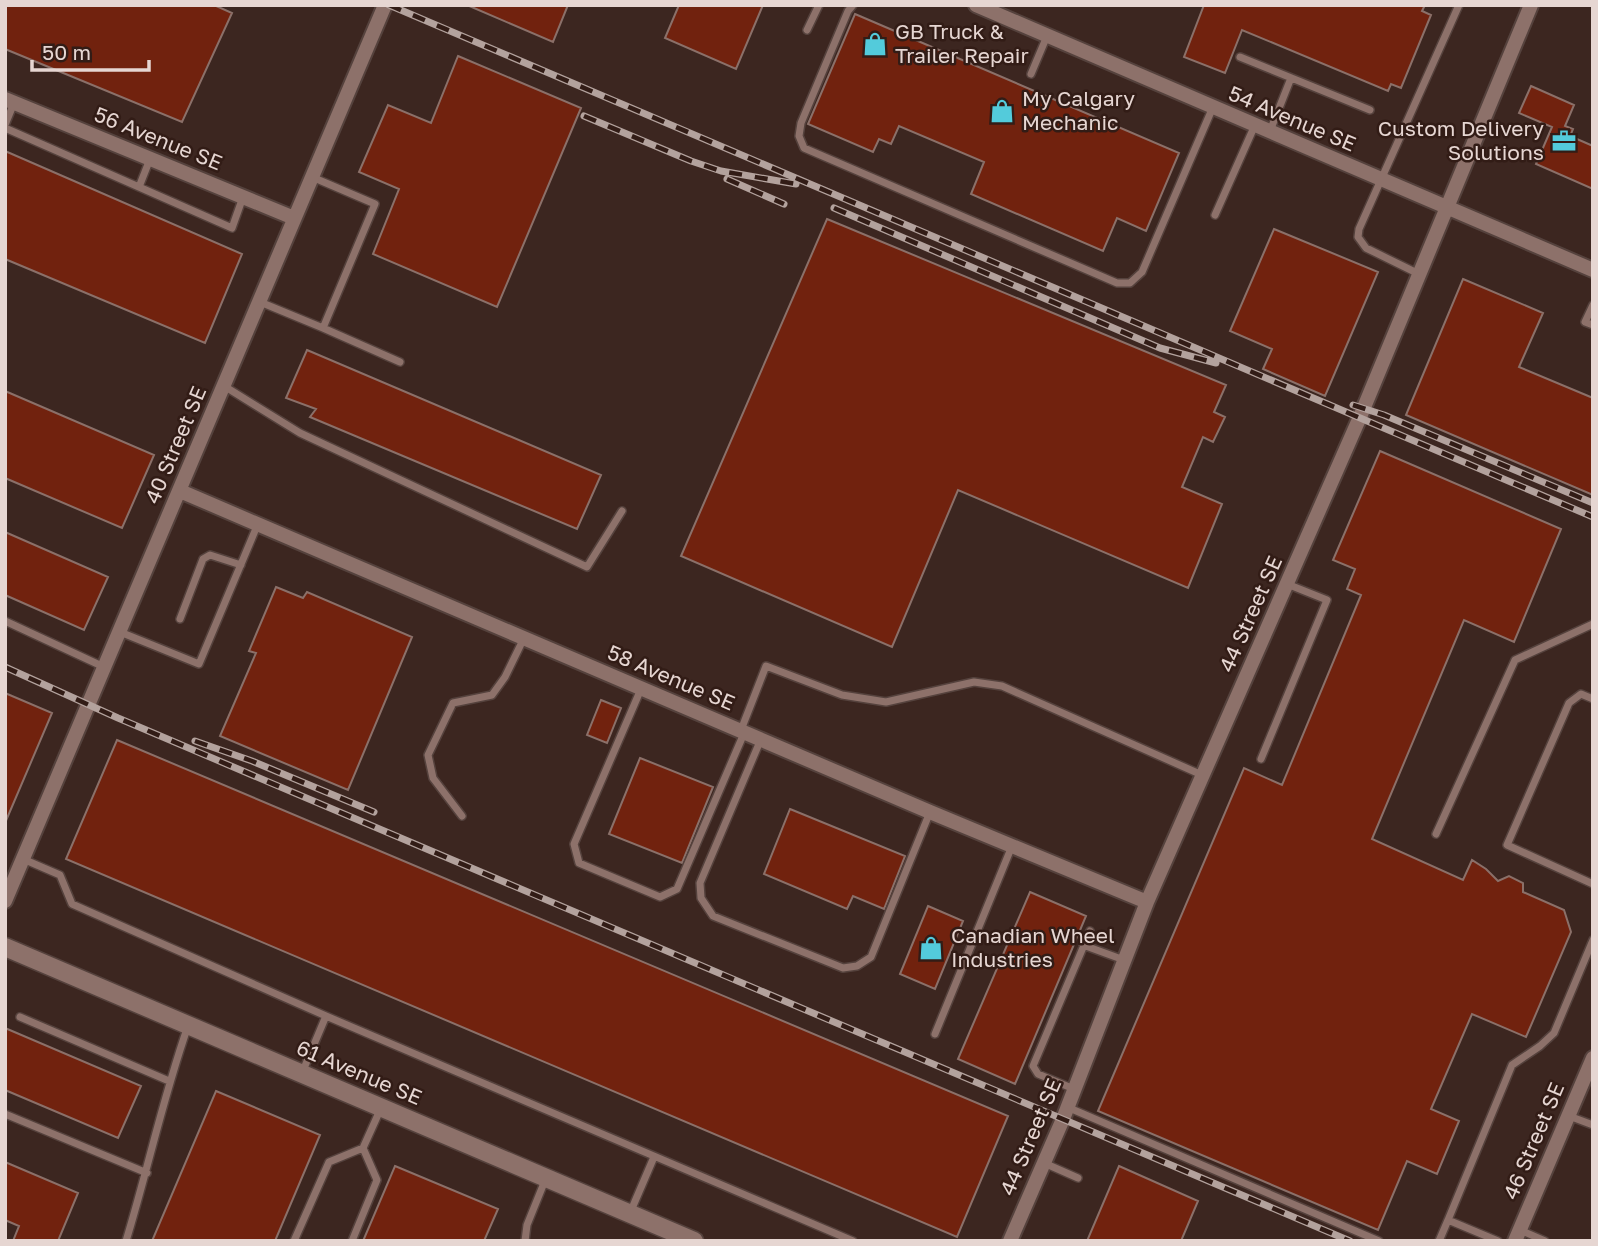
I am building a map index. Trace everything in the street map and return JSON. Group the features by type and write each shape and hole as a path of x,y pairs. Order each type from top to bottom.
{"street":[{"name":"40 Street SE","path":"5,901 385,5"},
{"name":"54 Avenue SE","path":"976,5 1593,270"},
{"name":"44 Street SE","path":"1010,1241 1067,1107 1147,902 1420,274 1531,5"},
{"name":"56 Avenue SE","path":"10,101 294,218"},
{"name":"58 Avenue SE","path":"180,491 1147,902"},
{"name":"61 Avenue SE","path":"5,947 694,1241"},
{"name":"46 Street SE","path":"1517,1235 1593,1058"}],"lane":[{"path":"807,30 818,5"},
{"path":"853,5 848,11 802,123 799,136 804,148 1116,283 1130,283 1142,272 1213,107"},
{"path":"1420,274 1366,248 1358,237 1460,5"},
{"path":"1031,74 1047,36"},
{"path":"1240,57 1370,110"},
{"path":"1269,132 1291,78"},
{"path":"10,101 5,127 232,228 243,197"},
{"path":"1215,215 1255,125"},
{"path":"139,187 150,159"},
{"path":"312,177 376,204 323,328"},
{"path":"259,302 400,362"},
{"path":"1593,304 1585,322 1593,325"},
{"path":"223,386 300,433 587,567 622,511"},
{"path":"120,632 199,664 257,526"},
{"path":"180,620 203,559 210,555 240,565"},
{"path":"1261,759 1326,600 1287,584"},
{"path":"5,621 104,667"},
{"path":"1436,834 1515,660 1593,624"},
{"path":"462,816 433,778 428,755 453,703 492,695 505,677 524,637"},
{"path":"641,688 574,844 579,863 660,897 677,889 743,731 766,666 842,695 886,702 974,682 1002,686 1203,776"},
{"path":"1593,699 1581,694 1569,703 1507,845 1593,884"},
{"path":"762,738 700,883 701,898 713,916 843,968 857,966 871,957 930,812"},
{"path":"935,1034 1012,846"},
{"path":"23,859 60,875 72,904 326,1016 853,1241"},
{"path":"1074,1089 1038,1074 1033,1066 1090,931"},
{"path":"1439,1241 1512,1065 1554,1033 1593,940"},
{"path":"1083,945 1124,960"},
{"path":"302,1074 326,1016"},
{"path":"20,1017 169,1081"},
{"path":"126,1241 147,1173 169,1081 189,1026"},
{"path":"1067,1107 1379,1241"},
{"path":"294,1241 329,1162 363,1148 381,1108"},
{"path":"5,1114 147,1173"},
{"path":"1568,1115 1593,1125"},
{"path":"352,1241 377,1180 363,1148"},
{"path":"630,1213 654,1157"},
{"path":"1044,1163 1078,1178"},
{"path":"525,1241 527,1225 546,1177"},
{"path":"1448,1220 1498,1241"},
{"path":"1517,1235 1545,1241"}],"building":[{"path":"5,5 214,5 232,13 182,122 5,49"},
{"path":"467,5 568,5 553,42"},
{"path":"679,5 763,5 736,69 665,38"},
{"path":"1204,5 1425,5 1422,11 1431,15 1401,88 1391,84 1388,91 1242,30 1225,73 1184,57"},
{"path":"855,14 1179,153 1146,231 1117,218 1103,251 971,194 984,162 899,126 891,144 879,139 873,152 808,124"},
{"path":"458,56 581,108 497,307 373,254 399,189 359,172 388,105 431,123"},
{"name":"Custom Delivery Solutions","path":"1531,86 1574,105 1565,126 1573,129 1570,136 1593,146 1593,189 1536,164 1552,127 1519,113"},
{"path":"5,151 242,254 205,343 5,259"},
{"path":"827,219 1226,385 1214,412 1225,417 1213,442 1203,437 1182,487 1222,504 1188,588 958,490 892,647 681,556"},
{"path":"1274,229 1378,272 1325,396 1263,369 1272,349 1230,331"},
{"path":"1463,279 1543,313 1519,367 1593,398 1593,495 1406,415"},
{"path":"307,350 601,475 577,529 310,417 316,409 286,398"},
{"path":"5,391 154,455 122,528 5,478"},
{"path":"1380,451 1561,529 1514,642 1464,620 1372,839 1463,880 1472,860 1498,881 1509,876 1523,883 1523,892 1564,910 1571,932 1526,1037 1472,1014 1431,1109 1459,1121 1437,1174 1407,1161 1378,1230 1098,1111 1244,768 1282,785 1361,595 1347,589 1355,569 1333,560"},
{"path":"5,532 108,577 84,630 5,595"},
{"path":"276,587 303,598 307,592 412,637 348,790 220,736 256,653 249,651"},
{"path":"5,693 52,713 5,823"},
{"path":"601,700 621,708 607,743 587,735"},
{"path":"117,740 1008,1116 957,1237 66,859"},
{"path":"640,758 713,787 682,863 609,834"},
{"path":"790,809 905,856 884,909 853,896 847,909 764,874"},
{"path":"1030,892 1086,916 1015,1084 958,1059"},
{"name":"Canadian Wheel Industries","path":"928,906 963,921 935,989 900,974"},
{"path":"5,1028 141,1086 118,1138 5,1090"},
{"path":"216,1091 320,1135 275,1241 152,1241"},
{"path":"5,1162 78,1193 58,1241 13,1241 19,1226 5,1220"},
{"path":"395,1166 498,1209 484,1241 363,1241"},
{"path":"1119,1166 1198,1201 1181,1241 1087,1241"}],"railway":[{"path":"389,5 1593,517"},
{"path":"584,116 721,171 796,184"},
{"path":"727,179 784,204"},
{"path":"834,208 1160,348 1216,363"},
{"path":"1353,405 1384,415 1593,503"},
{"path":"5,667 118,718 1350,1241"},
{"path":"195,741 252,761 374,812"}],"place":[{"name":"GB Truck & Trailer Repair","path":"875,44"},
{"name":"My Calgary Mechanic","path":"1002,111"},
{"name":"Custom Delivery Solutions","path":"1564,141"},
{"name":"Canadian Wheel Industries","path":"931,948"}]}
